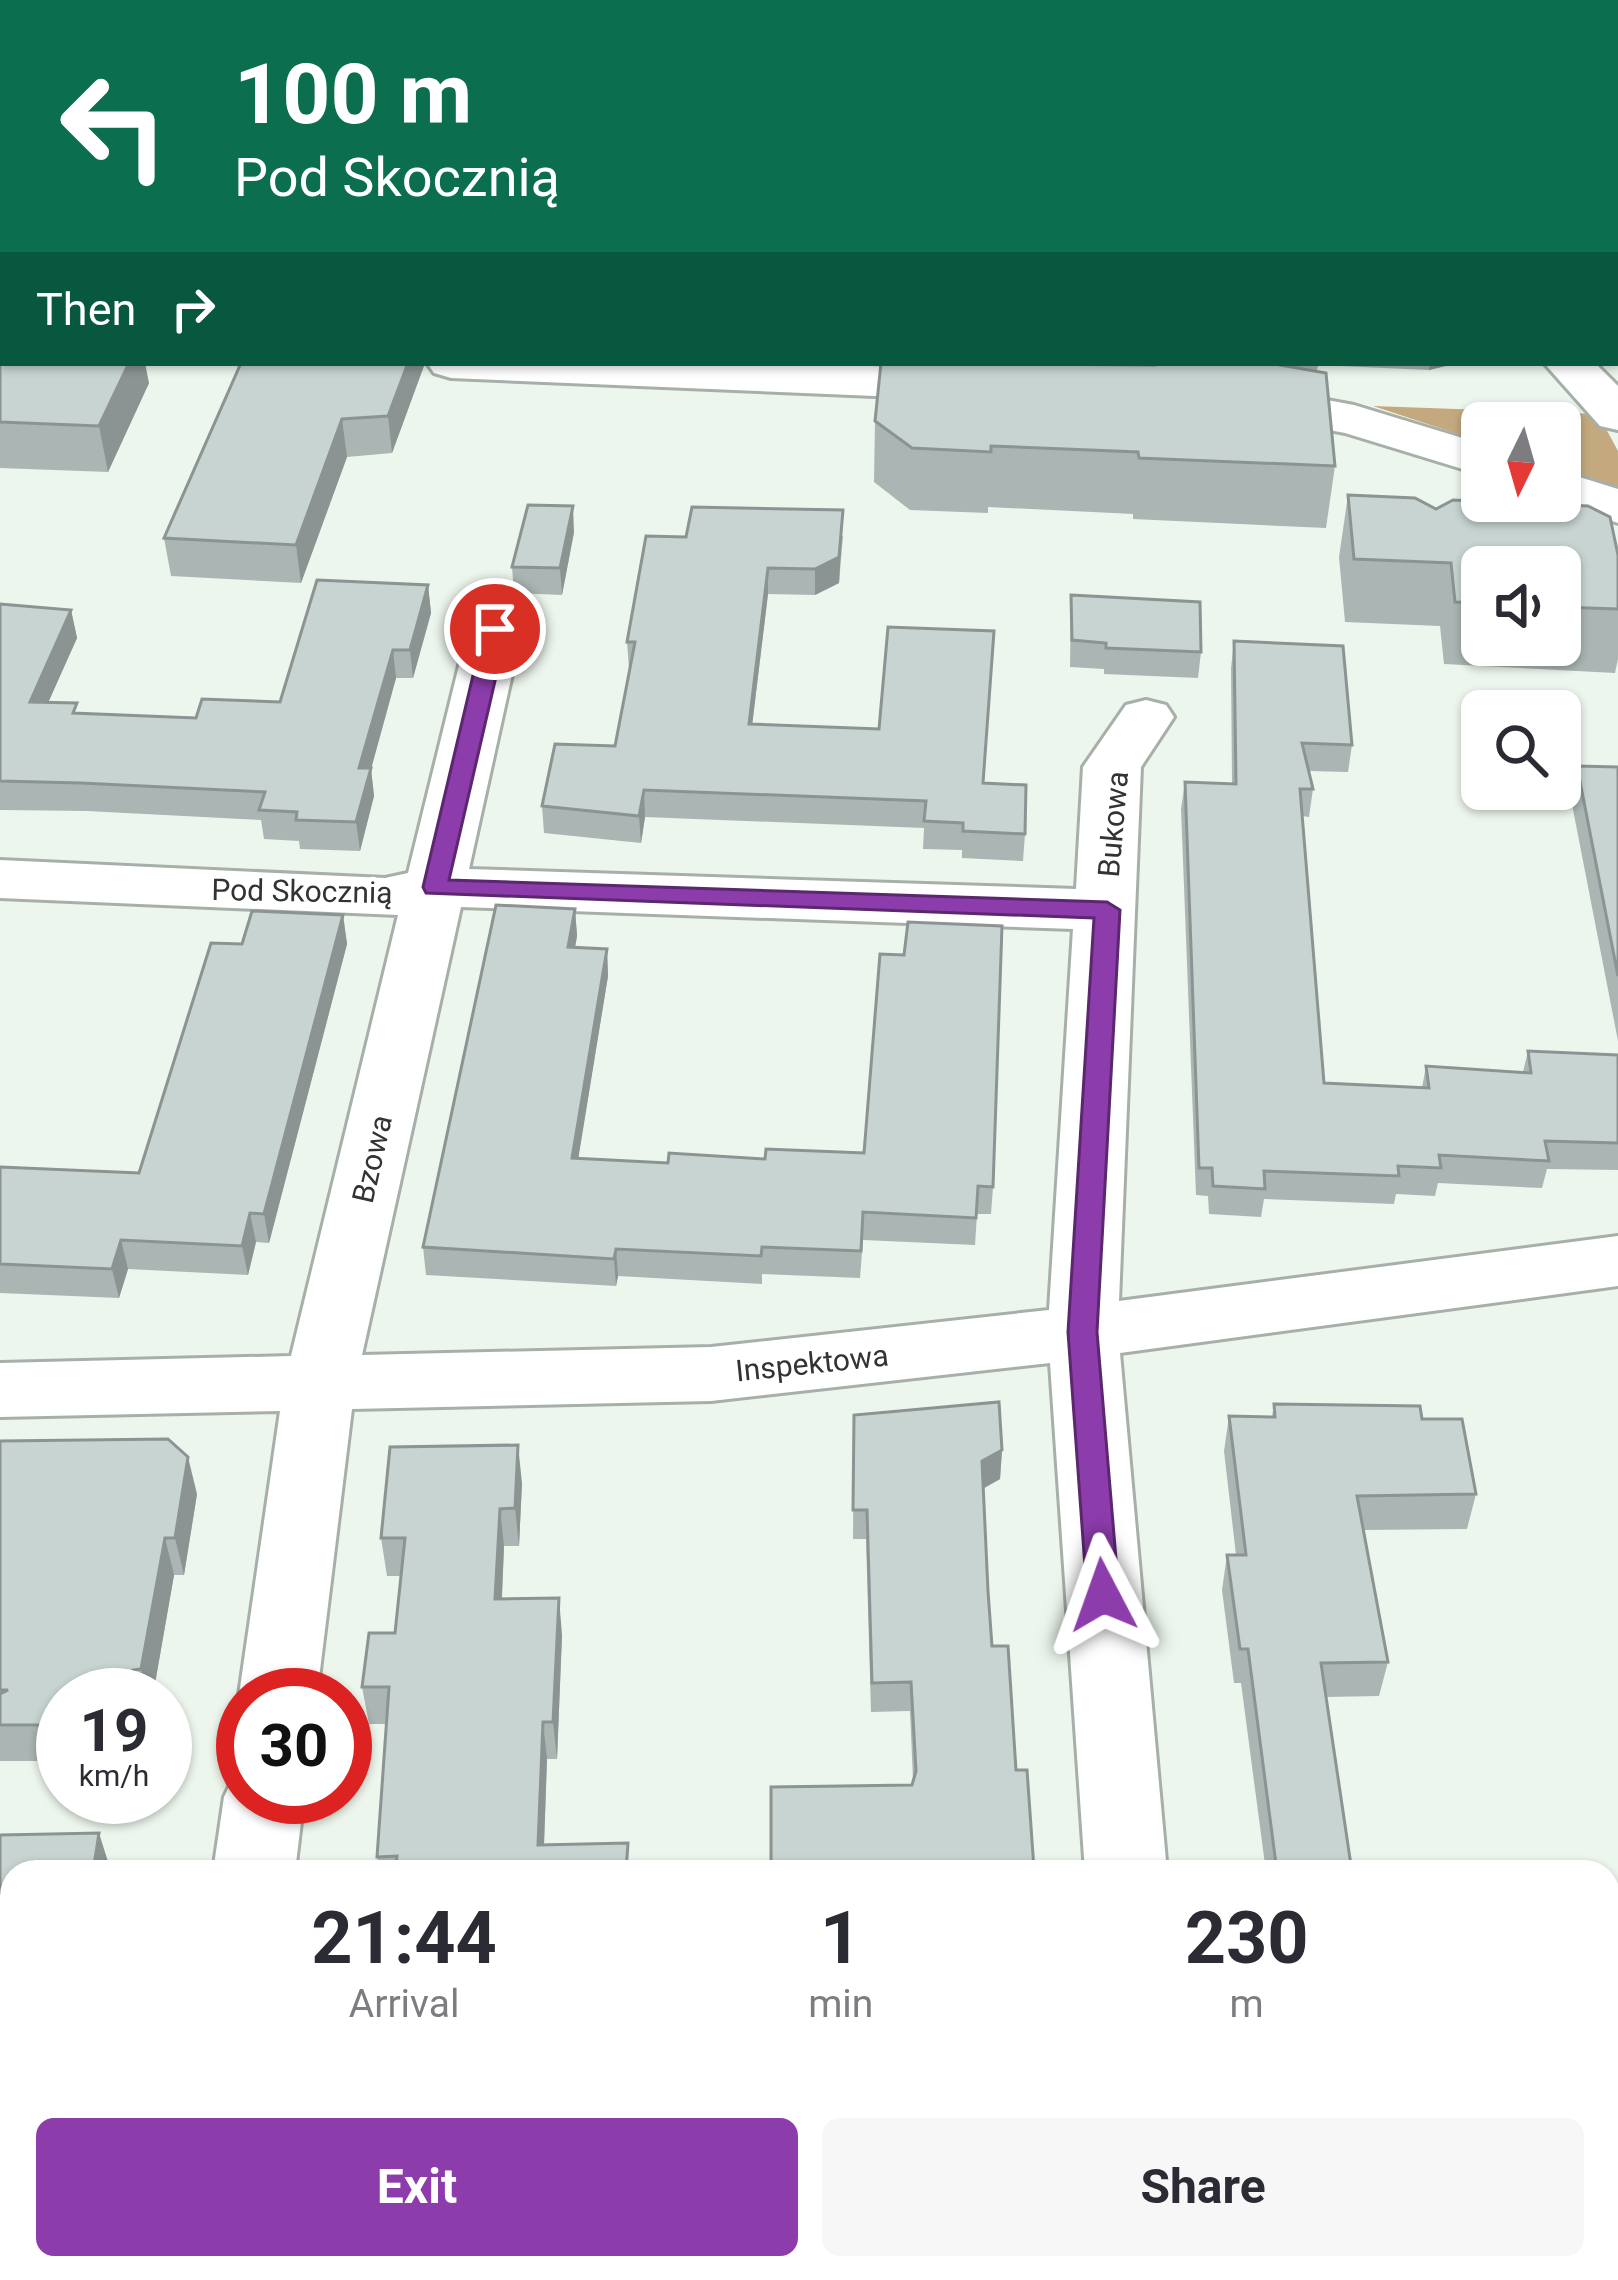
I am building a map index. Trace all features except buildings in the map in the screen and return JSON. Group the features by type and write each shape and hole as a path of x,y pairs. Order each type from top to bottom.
{"street":[{"path":"523,366 1006,386"},
{"path":"1571,366 1618,415"},
{"path":"1199,395 1354,420 1461,453"},
{"path":"1581,494 1618,507"},
{"name":"Bzowa","path":"282,1668 320,1384 495,629"},
{"name":"Bukowa","path":"1125,1860 1083,1332 1112,767 1146,717"},
{"name":"Pod Skocznią","path":"0,879 386,898 435,887 1107,910"},
{"name":"Inspektowa","path":"0,1390 711,1374 1083,1332 1618,1261"},
{"path":"256,1860 260,1824"}],"shaded area":[{"path":"1373,406 1461,409 1461,435"},
{"path":"1581,413 1598,414 1618,451 1618,487 1581,475"}],"route":[{"path":"495,629 435,887 1107,910 1083,1332 1103,1595"}]}
